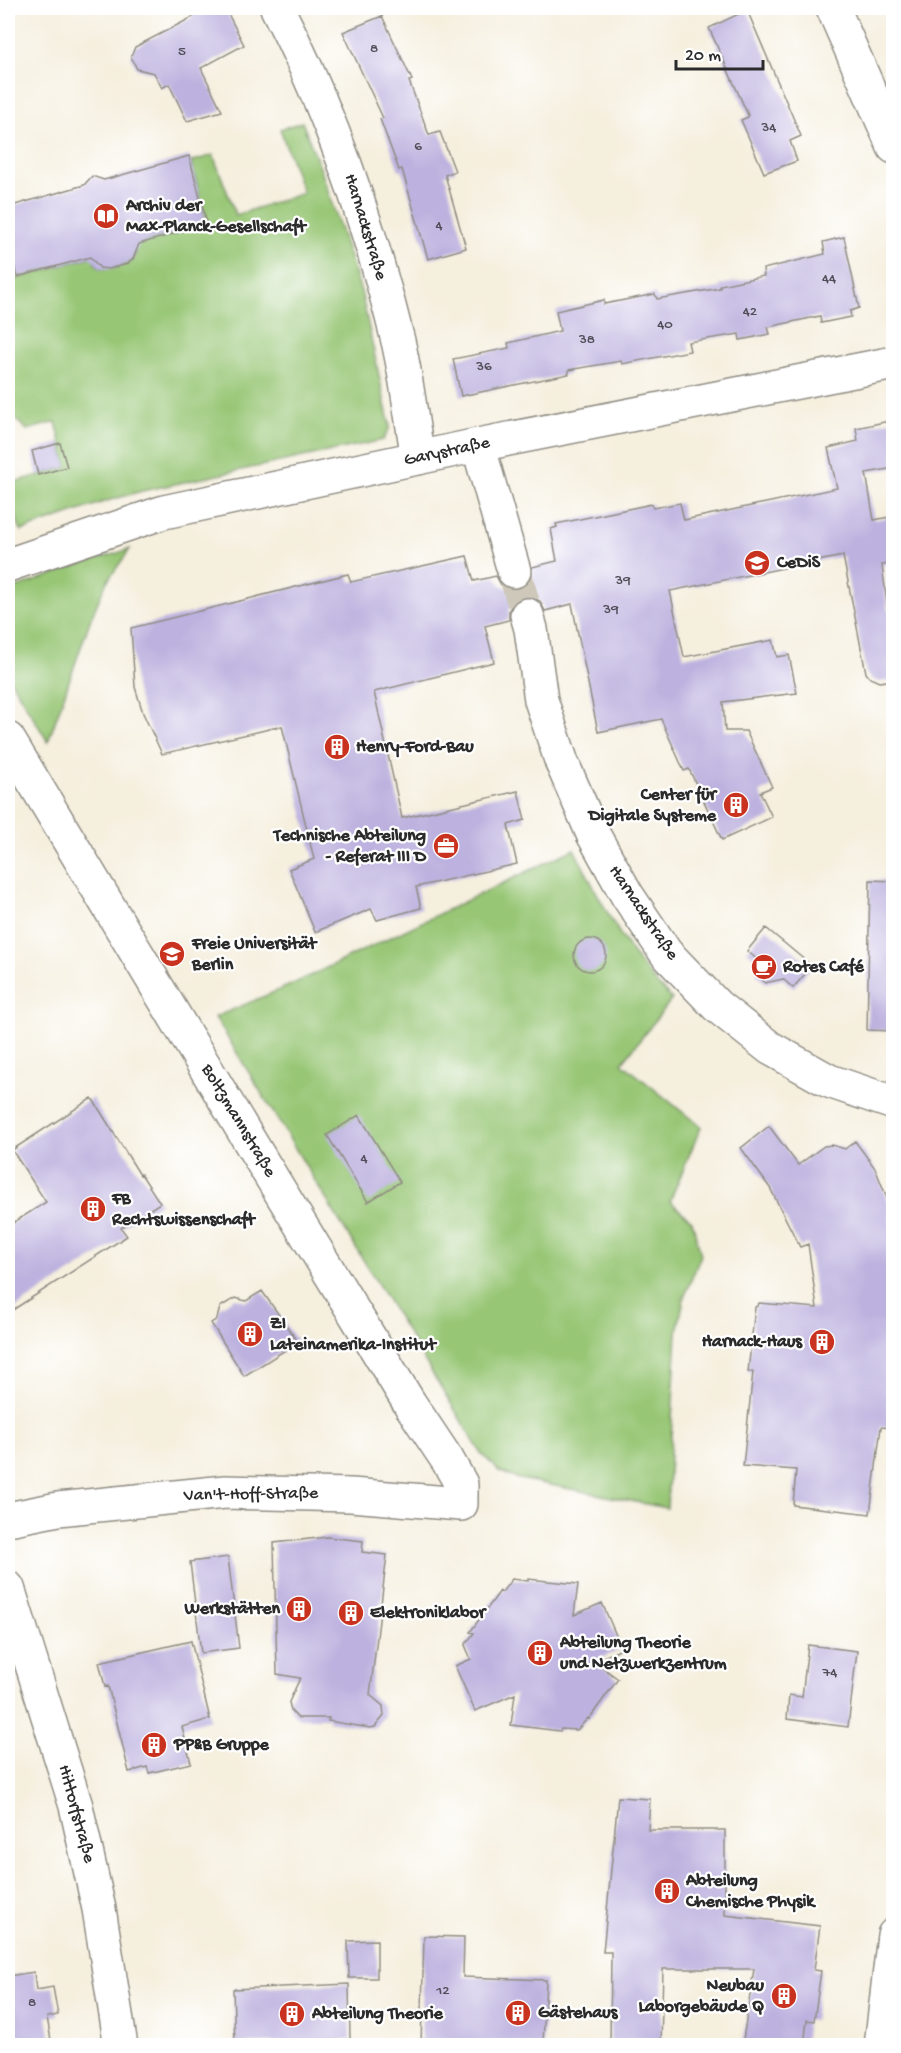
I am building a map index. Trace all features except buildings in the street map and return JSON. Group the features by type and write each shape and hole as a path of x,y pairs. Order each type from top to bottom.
{"street":[{"name":"Harnackstraße","path":"277,8 300,53 344,161 374,251 398,343 418,458"},
{"path":"833,8 894,147"},
{"name":"Garystraße","path":"8,565 164,512 478,445 894,363"},
{"path":"478,445 514,571"},
{"name":"Harnackstraße","path":"527,615 541,700 562,764 593,834 627,895 666,953 717,1006 770,1048 829,1081 894,1103"},
{"name":"Boltzmannstraße","path":"8,739 294,1215 410,1404 448,1461 460,1484 461,1504"},
{"name":"Van't-Hoff-Straße","path":"8,1519 58,1509 225,1492 351,1495 461,1504"},
{"name":"Hittorfstraße","path":"8,1588 76,1806 99,1909 121,2046"},
{"path":"881,2046 894,1935"}],"green space":[{"path":"302,122 321,170 361,291 390,427 383,440 142,491 21,531 8,494 8,484 67,467 56,422 27,430 8,412 8,240 16,279 97,255 94,262 100,268 126,264 136,253 131,246 207,224 191,162 213,155 236,215 303,193 280,129"},
{"path":"130,549 106,583 91,618 48,742 8,676 8,591 72,567"},
{"path":"574,849 605,909 629,947 656,983 672,999 622,1063 701,1127 670,1201 692,1221 701,1255 684,1298 677,1333 667,1508 515,1478 499,1471 481,1453 215,1017 293,984"}],"tunnel":[{"path":"514,571 527,615"}],"place":[{"name":"Archiv der Max-Planck-Gesellschaft","path":"106,216"},
{"name":"CeDiS","path":"757,563"},
{"name":"Henry-Ford-Bau","path":"337,747"},
{"name":"Center für Digitale Systeme","path":"736,805"},
{"name":"Technische Abteilung - Referat III D","path":"446,846"},
{"name":"Freie Universität Berlin","path":"172,954"},
{"name":"Rotes Café","path":"764,967"},
{"name":"FB Rechtswissenschaft","path":"93,1209"},
{"name":"ZI Lateinamerika-Institut","path":"250,1334"},
{"name":"Harnack-Haus","path":"822,1342"},
{"name":"Werkstätten","path":"299,1609"},
{"name":"Elektroniklabor","path":"351,1613"},
{"name":"Abteilung Theorie und Netzwerkzentrum","path":"540,1653"},
{"name":"PP&B Gruppe","path":"154,1745"},
{"name":"Abteilung Chemische Physik","path":"667,1891"},
{"name":"Neubau Laborgebäude Q","path":"784,1996"},
{"name":"Gästehaus","path":"518,2013"},
{"name":"Abteilung Theorie","path":"292,2014"}]}
